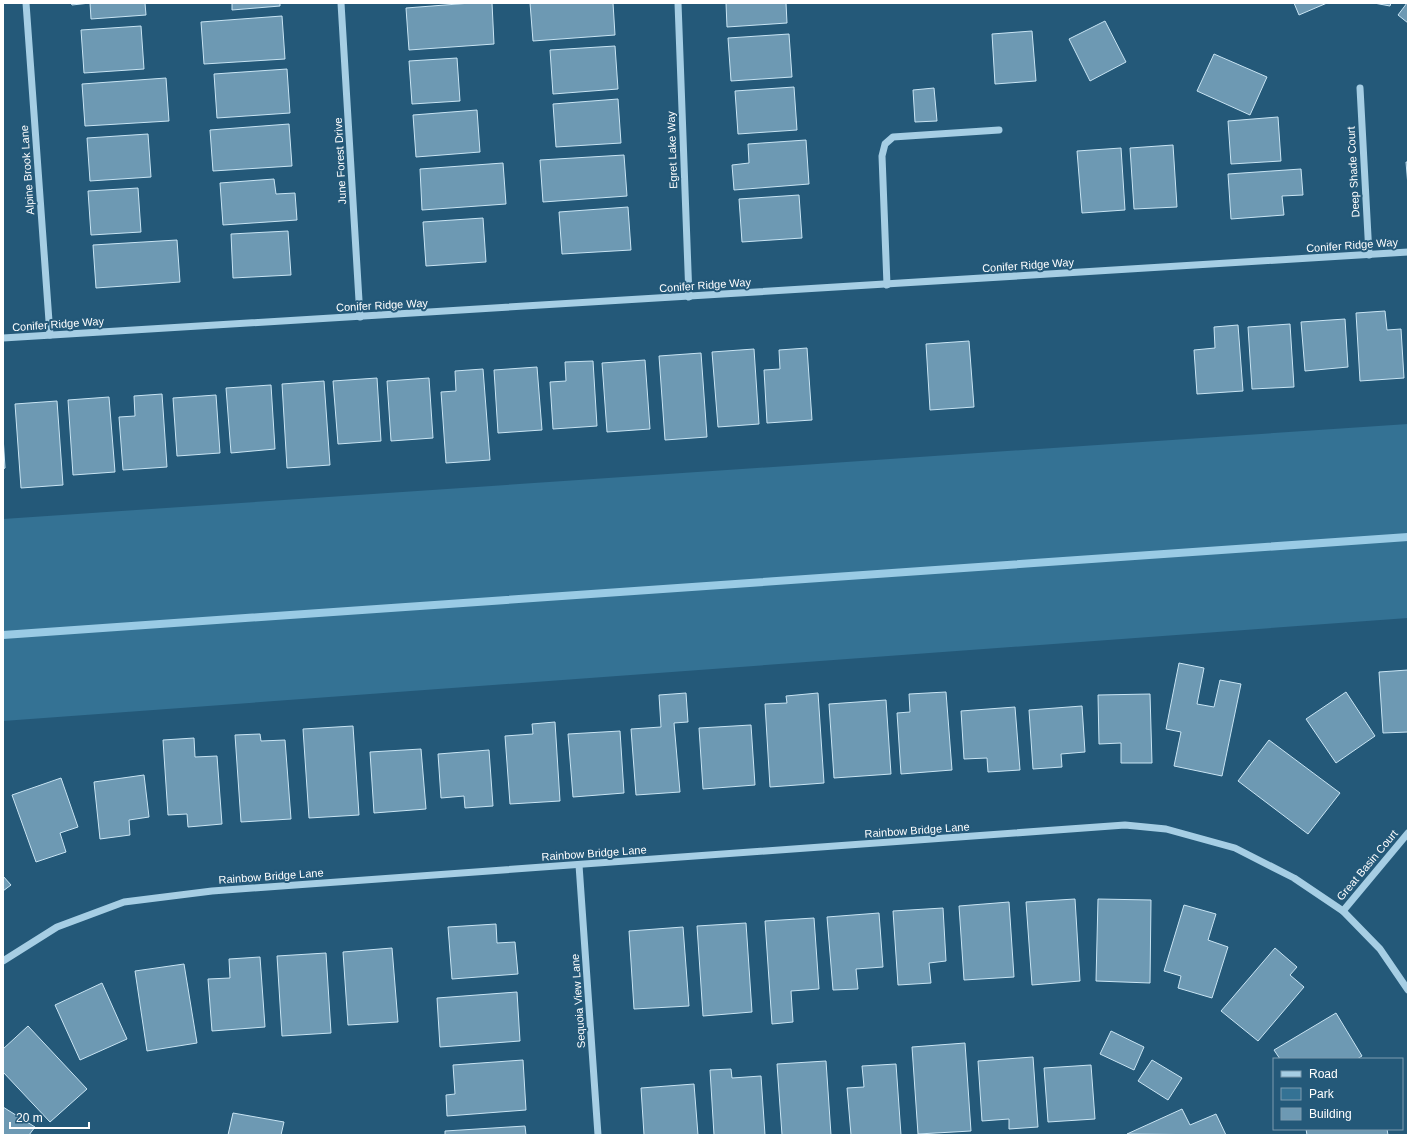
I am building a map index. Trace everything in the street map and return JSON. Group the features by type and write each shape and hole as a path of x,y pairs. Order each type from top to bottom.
{"street":[{"name":"Alpine Brook Lane","path":"26,3 50,335"},
{"name":"June Forest Drive","path":"341,3 360,317"},
{"name":"Egret Lake Way","path":"678,3 689,297"},
{"name":"Deep Shade Court","path":"1360,88 1369,255"},
{"path":"887,285 882,156 885,144 893,137 999,130"},
{"name":"Conifer Ridge Way","path":"3,338 1408,252"},
{"name":"Rainbow Bridge Lane","path":"3,961 57,927 124,902 212,892 1125,826 1166,829 1236,848 1294,878 1343,911 1380,948 1408,990"},
{"name":"Great Basin Court","path":"1343,911 1408,833"},
{"name":"Sequoia View Lane","path":"579,865 598,1135"}],"green space":[{"path":"1408,424 1408,618 3,721 3,519"}],"building":[{"path":"71,3 90,3 72,5"},
{"path":"90,3 145,3 146,15 91,19"},
{"path":"232,3 280,3 280,6 232,10"},
{"path":"471,3 492,3 494,44 409,50 406,8"},
{"path":"530,3 613,3 615,35 533,41"},
{"path":"726,3 786,3 787,23 727,27"},
{"path":"1294,3 1327,3 1299,15"},
{"path":"1374,3 1391,3 1390,6"},
{"path":"1408,3 1408,23 1398,15"},
{"path":"282,16 285,59 204,64 201,22"},
{"path":"1105,21 1126,62 1090,81 1069,39"},
{"path":"141,26 144,69 84,73 81,30"},
{"path":"1032,31 1036,81 995,84 992,34"},
{"path":"789,34 792,77 731,81 728,38"},
{"path":"615,46 618,89 553,94 550,50"},
{"path":"1214,54 1267,77 1250,115 1197,91"},
{"path":"457,58 460,101 412,104 409,61"},
{"path":"287,69 290,113 217,118 214,74"},
{"path":"166,78 169,121 85,126 82,84"},
{"path":"794,87 797,130 738,134 735,91"},
{"path":"934,88 937,121 915,122 913,90"},
{"path":"618,99 621,143 556,147 553,104"},
{"path":"477,110 480,152 416,157 413,115"},
{"path":"1278,117 1281,161 1231,164 1228,121"},
{"path":"289,124 292,166 213,171 210,130"},
{"path":"148,134 151,177 90,181 87,138"},
{"path":"806,140 809,184 734,190 732,165 749,163 748,144"},
{"path":"1173,145 1177,207 1134,209 1130,148"},
{"path":"1121,148 1125,210 1082,213 1077,151"},
{"path":"624,155 627,196 543,202 540,160"},
{"path":"1406,162 1408,162 1408,186"},
{"path":"503,163 506,204 422,210 420,169"},
{"path":"1301,169 1303,195 1282,196 1284,215 1231,219 1228,174"},
{"path":"274,179 276,194 295,193 297,220 223,225 220,183"},
{"path":"138,188 141,232 91,235 88,191"},
{"path":"799,195 802,238 742,242 739,199"},
{"path":"628,207 631,250 562,254 559,212"},
{"path":"483,218 486,262 426,266 423,222"},
{"path":"288,231 291,275 233,278 231,234"},
{"path":"177,240 180,282 96,288 93,245"},
{"path":"1385,311 1387,330 1401,329 1404,378 1360,381 1356,313"},
{"path":"1345,319 1348,367 1305,371 1301,322"},
{"path":"1290,324 1294,387 1252,389 1248,327"},
{"path":"1238,325 1243,391 1197,394 1194,350 1215,348 1214,327"},
{"path":"969,341 974,407 930,410 926,344"},
{"path":"807,348 812,420 767,423 764,370 780,369 779,350"},
{"path":"754,349 759,424 718,427 712,352"},
{"path":"701,353 707,437 665,440 659,356"},
{"path":"645,360 650,429 607,432 602,363"},
{"path":"593,361 597,426 553,429 550,382 566,381 565,362"},
{"path":"537,367 542,430 498,433 494,370"},
{"path":"483,369 490,460 446,463 441,392 456,391 455,371"},
{"path":"377,378 381,441 338,444 333,381"},
{"path":"429,378 433,438 391,441 387,381"},
{"path":"324,381 330,465 287,468 282,384"},
{"path":"271,385 275,449 231,453 226,388"},
{"path":"162,394 167,467 123,470 119,417 135,416 134,396"},
{"path":"216,395 220,453 177,456 173,398"},
{"path":"109,397 115,472 73,475 68,400"},
{"path":"57,401 63,485 21,488 15,404"},
{"path":"3,436 5,468 3,469"},
{"path":"1179,663 1204,668 1197,704 1214,707 1220,680 1241,684 1222,776 1174,766 1181,732 1166,729"},
{"path":"1408,670 1408,732 1383,733 1379,672"},
{"path":"946,692 952,770 901,774 897,713 910,712 909,694"},
{"path":"1346,692 1375,736 1336,763 1306,719"},
{"path":"686,693 688,722 674,723 680,792 636,795 631,729 661,727 659,695"},
{"path":"818,693 824,783 770,787 765,704 787,703 786,696"},
{"path":"1150,694 1152,763 1121,763 1121,743 1099,744 1098,695"},
{"path":"886,700 891,774 834,778 829,704"},
{"path":"1082,706 1085,752 1061,754 1062,767 1033,769 1029,710"},
{"path":"1015,707 1020,770 988,772 987,758 964,759 961,711"},
{"path":"555,722 560,801 510,804 505,736 533,734 532,724"},
{"path":"751,725 755,785 703,789 699,728"},
{"path":"353,726 359,815 309,818 303,729"},
{"path":"620,731 624,793 573,797 568,734"},
{"path":"260,734 261,741 285,740 291,819 241,822 235,735"},
{"path":"194,738 195,757 217,756 222,824 188,827 187,814 168,815 163,740"},
{"path":"1269,740 1340,793 1308,834 1238,781"},
{"path":"421,749 426,809 374,813 370,752"},
{"path":"489,750 493,806 465,808 464,796 441,798 438,754"},
{"path":"144,775 149,817 129,820 130,835 100,839 94,782"},
{"path":"61,778 78,827 60,833 66,852 36,862 12,795"},
{"path":"3,876 11,885 3,891"},
{"path":"1075,899 1080,981 1032,985 1026,902"},
{"path":"1098,899 1151,900 1150,983 1096,981"},
{"path":"1009,902 1014,977 964,980 959,906"},
{"path":"1184,905 1216,914 1208,940 1228,947 1212,998 1178,988 1181,976 1164,971"},
{"path":"943,908 946,961 929,963 931,983 898,985 893,911"},
{"path":"879,913 883,967 856,969 858,989 833,990 827,917"},
{"path":"814,918 819,989 791,991 793,1022 772,1024 765,921"},
{"path":"746,923 752,1012 703,1016 697,926"},
{"path":"496,924 497,943 515,942 518,974 452,979 448,927"},
{"path":"683,927 689,1006 634,1009 629,931"},
{"path":"392,948 398,1022 348,1025 343,952"},
{"path":"1275,948 1297,967 1290,975 1304,987 1258,1041 1221,1011"},
{"path":"326,953 331,1033 282,1036 277,956"},
{"path":"260,957 265,1027 212,1031 208,979 230,978 229,959"},
{"path":"184,964 197,1043 147,1051 135,971"},
{"path":"102,983 127,1039 80,1060 55,1005"},
{"path":"517,992 520,1041 440,1047 437,998"},
{"path":"1336,1013 1362,1056 1359,1058 1279,1058 1274,1050"},
{"path":"28,1026 87,1089 50,1122 3,1072 3,1049"},
{"path":"1111,1031 1144,1047 1134,1070 1100,1054"},
{"path":"965,1043 971,1131 918,1134 912,1047"},
{"path":"1033,1057 1038,1127 1009,1129 1009,1119 982,1121 978,1061"},
{"path":"523,1060 526,1110 447,1116 446,1095 455,1094 453,1065"},
{"path":"1152,1060 1182,1078 1168,1100 1138,1081"},
{"path":"826,1061 831,1135 782,1135 777,1064"},
{"path":"896,1064 901,1135 851,1135 847,1088 864,1087 862,1066"},
{"path":"1091,1065 1095,1119 1048,1122 1044,1068"},
{"path":"731,1069 732,1078 761,1076 765,1135 714,1135 710,1070"},
{"path":"694,1084 698,1135 644,1135 641,1088"},
{"path":"3,1107 35,1127 29,1135 3,1135"},
{"path":"1182,1109 1190,1125 1216,1114 1226,1135 1127,1134"},
{"path":"233,1113 284,1122 281,1135 228,1135"},
{"path":"525,1126 526,1135 445,1135 445,1131"},
{"path":"1306,1130 1387,1130 1388,1135 1307,1135"}],"waterway":[{"path":"3,635 1408,537"}]}
